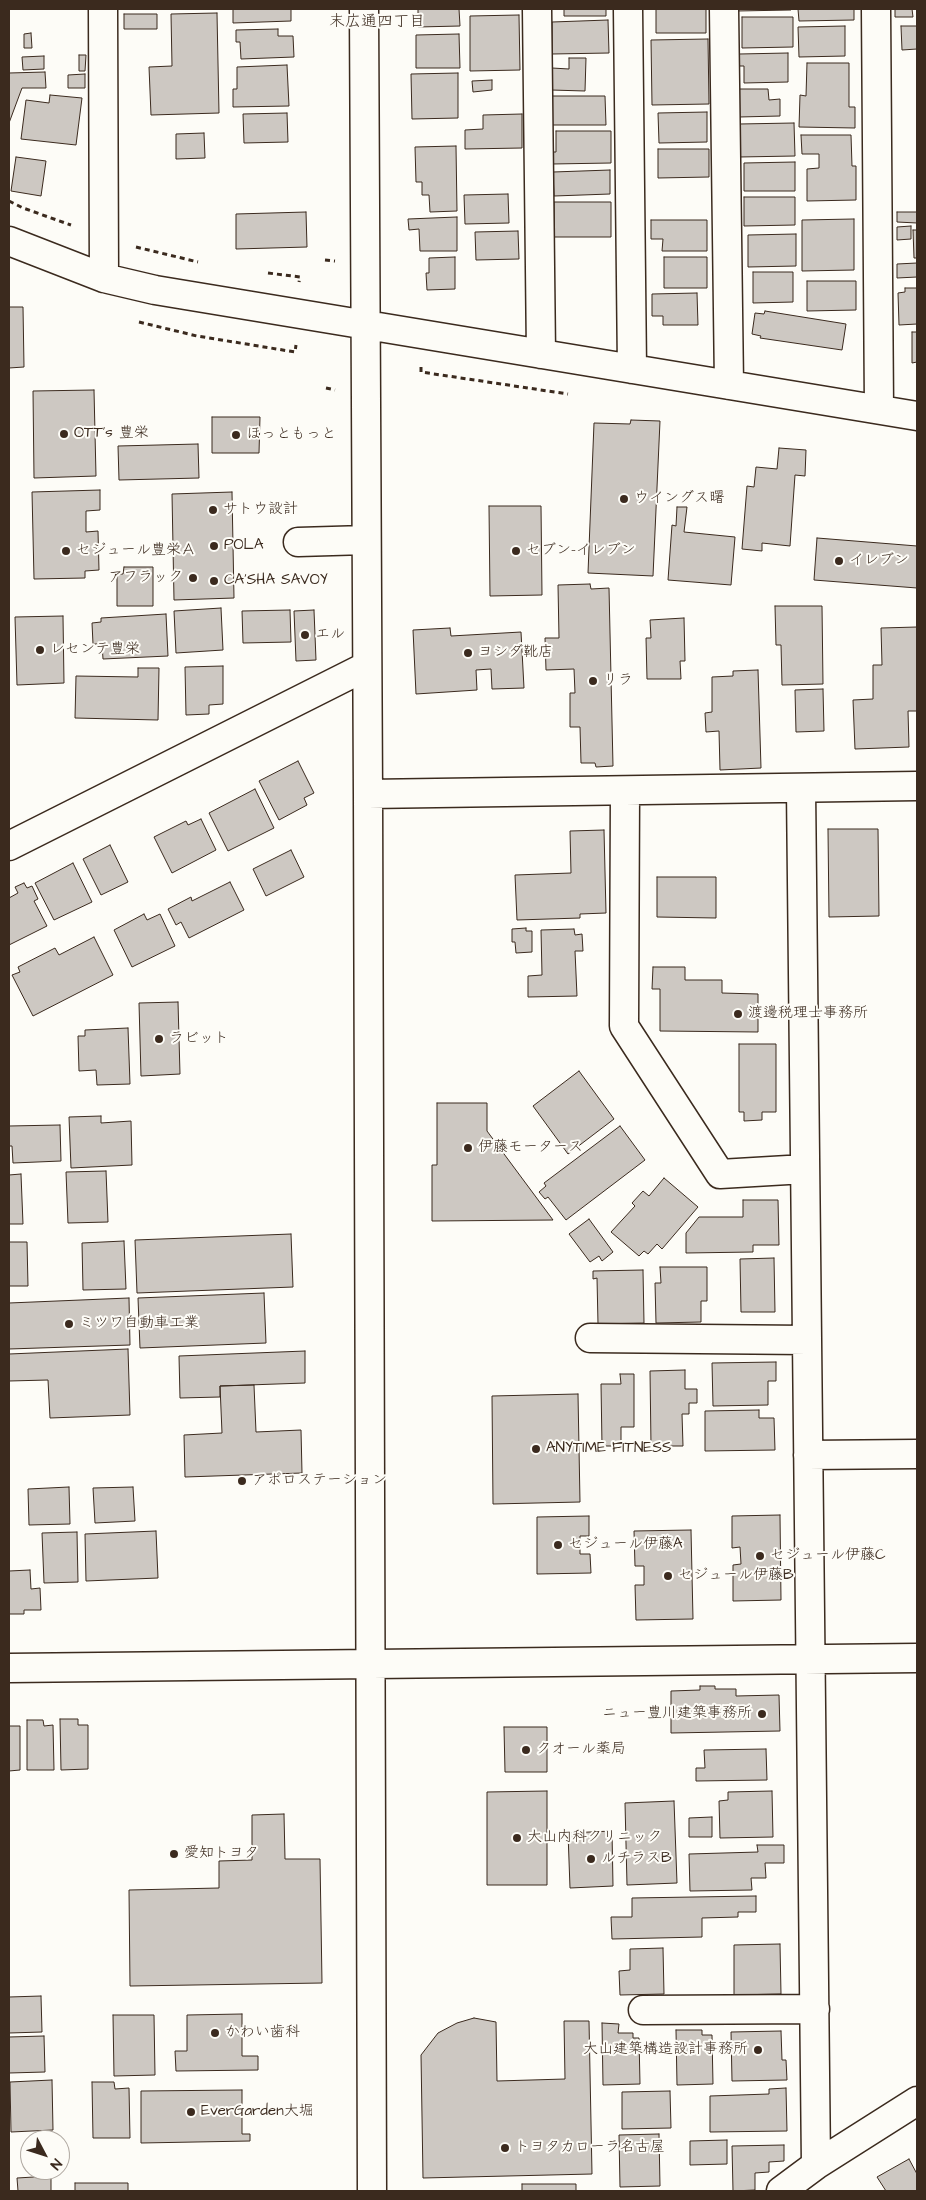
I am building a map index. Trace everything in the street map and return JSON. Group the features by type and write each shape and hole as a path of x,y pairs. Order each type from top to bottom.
{"street":[{"path":"103,9 104,278"},
{"path":"364,9 372,2191"},
{"path":"537,9 541,354"},
{"path":"628,9 632,369"},
{"path":"724,9 729,385"},
{"path":"876,9 879,409"},
{"path":"9,241 104,278 203,299 917,416"},
{"path":"298,542 366,540"},
{"path":"9,846 367,666"},
{"path":"368,794 917,786"},
{"path":"800,789 816,2165"},
{"path":"625,791 624,1026 720,1174 805,1169"},
{"path":"590,1338 807,1340"},
{"path":"808,1455 917,1454"},
{"path":"9,1668 917,1658"},
{"path":"643,2010 815,2009"},
{"path":"781,2191 816,2165 917,2101"}],"path":[{"path":"9,201 23,208 104,235 130,246 200,262"},
{"path":"261,273 300,277"}],"building":[{"path":"233,9 291,9 291,21 233,23"},
{"path":"418,9 459,9 460,26 418,27"},
{"path":"564,9 606,9 606,16 564,16"},
{"path":"656,9 706,9 706,33 656,33"},
{"path":"737,9 791,9 791,10 737,11"},
{"path":"798,9 854,9 854,20 799,21"},
{"path":"895,9 912,9 913,17 895,17"},
{"path":"217,13 219,113 151,115 149,67 172,66 171,14"},
{"path":"124,14 157,14 157,29 124,29"},
{"path":"519,15 520,70 470,71 470,16"},
{"path":"742,17 793,17 793,47 742,48"},
{"path":"608,20 609,53 552,54 552,22"},
{"path":"845,26 845,56 799,57 798,27"},
{"path":"901,26 917,26 917,49 902,50"},
{"path":"278,29 278,36 293,36 294,57 241,59 240,42 236,42 236,30"},
{"path":"31,33 32,48 24,48 24,34"},
{"path":"459,34 460,68 416,68 416,35"},
{"path":"708,39 709,104 652,105 651,40"},
{"path":"788,53 788,82 744,83 744,66 739,66 739,54"},
{"path":"79,55 86,55 85,71 79,71"},
{"path":"44,56 44,69 23,70 22,57"},
{"path":"569,58 586,58 585,91 551,90 552,68 569,69"},
{"path":"807,63 849,63 849,107 855,107 855,128 799,127 800,95 806,96"},
{"path":"287,65 289,106 233,107 233,89 237,89 237,67"},
{"path":"45,72 46,88 22,88 9,123 9,73"},
{"path":"458,73 458,118 412,119 411,74"},
{"path":"85,74 85,88 68,88 68,75"},
{"path":"492,80 492,90 473,92 472,81"},
{"path":"738,89 768,89 769,100 780,99 780,116 739,117"},
{"path":"50,95 82,98 76,145 21,139 26,100 49,103"},
{"path":"549,96 605,96 606,125 550,125"},
{"path":"707,112 707,142 659,143 658,113"},
{"path":"287,113 288,142 244,143 243,114"},
{"path":"522,114 522,148 465,149 465,130 483,129 483,115"},
{"path":"794,123 795,156 739,157 739,124"},
{"path":"556,131 611,131 611,163 552,164 552,152 556,152"},
{"path":"204,133 205,158 176,159 176,134"},
{"path":"801,135 851,135 852,166 856,166 856,200 807,201 807,169 819,168 819,154 802,154"},
{"path":"456,146 457,211 430,212 429,195 422,195 422,182 416,182 415,147"},
{"path":"658,149 709,149 709,177 658,178"},
{"path":"16,157 46,161 41,196 11,191"},
{"path":"795,162 795,191 744,191 744,163"},
{"path":"610,170 610,194 554,196 553,172"},
{"path":"508,194 509,223 465,224 464,195"},
{"path":"744,197 795,197 795,225 744,226"},
{"path":"554,202 611,202 611,237 554,237"},
{"path":"306,212 307,247 236,249 236,214"},
{"path":"897,212 917,212 917,223 897,222"},
{"path":"457,217 457,251 420,251 419,229 409,230 408,219"},
{"path":"854,219 854,270 802,271 802,220"},
{"path":"651,220 707,220 707,251 662,251 663,239 651,239"},
{"path":"911,226 911,239 897,240 897,227"},
{"path":"913,230 917,230 917,258 914,258"},
{"path":"518,231 519,259 476,260 475,232"},
{"path":"796,234 796,266 748,267 748,235"},
{"path":"455,257 455,289 427,290 426,273 429,273 429,258"},
{"path":"664,257 707,257 707,288 664,288"},
{"path":"917,263 917,277 897,278 897,264"},
{"path":"753,272 793,272 793,302 753,303"},
{"path":"807,281 856,281 856,310 807,311"},
{"path":"905,288 917,288 917,324 899,325 898,293 905,292"},
{"path":"697,293 698,325 663,325 663,316 652,316 652,294"},
{"path":"9,307 23,307 24,367 9,368"},
{"path":"765,311 846,324 842,350 760,338 761,336 752,334 755,313 764,314"},
{"path":"912,332 917,332 917,362 912,363"},
{"name":"OTT's 豊栄","path":"94,390 96,476 34,478 33,391"},
{"name":"ほっともっと","path":"212,417 260,417 259,453 212,453"},
{"name":"ウイングス曙","path":"631,420 660,421 653,576 588,573 594,423 630,424"},
{"path":"198,444 199,478 119,480 118,446"},
{"path":"779,448 806,450 805,476 795,475 790,546 762,543 762,551 742,549 747,486 754,487 756,467 777,469"},
{"name":"セジュール豊栄Ａ","path":"100,490 100,510 86,511 86,532 98,531 99,570 85,571 85,578 34,579 32,492"},
{"path":"232,492 234,598 174,600 172,494"},
{"name":"セブン-イレブン","path":"489,506 541,506 542,595 490,596"},
{"path":"677,507 687,507 684,532 735,537 731,585 668,580 672,525 676,526"},
{"path":"817,538 917,546 917,588 814,580"},
{"path":"124,567 153,567 153,606 117,606 117,574 123,574"},
{"name":"リラ","path":"590,584 591,589 609,588 613,766 596,767 595,763 581,763 580,727 570,727 570,693 575,693 574,669 546,670 545,638 559,638 558,585"},
{"path":"775,606 822,606 823,684 782,685 781,645 776,645"},
{"path":"221,608 223,650 176,653 174,611"},
{"path":"290,610 291,642 243,643 242,611"},
{"name":"エル","path":"314,610 316,660 296,661 294,611"},
{"path":"166,614 168,656 103,659 102,644 93,644 92,623 101,622 101,618"},
{"name":"レセンテ豊栄","path":"63,616 64,683 17,685 15,617"},
{"path":"684,618 685,661 680,661 681,679 647,679 646,638 651,638 650,620"},
{"path":"917,627 917,711 908,711 909,747 855,749 853,700 873,699 873,665 882,665 881,628"},
{"name":"ヨシダ靴店","path":"450,628 451,636 521,632 524,688 492,689 491,669 476,670 477,690 416,694 413,630"},
{"path":"223,666 223,704 209,705 209,714 186,715 185,667"},
{"path":"138,668 159,668 158,720 75,718 76,676 138,677"},
{"path":"758,670 761,768 720,770 719,731 706,732 705,713 712,712 712,677 733,676 733,671"},
{"path":"823,689 824,731 796,732 795,690"},
{"path":"298,761 314,793 304,798 307,805 279,820 259,781"},
{"path":"255,789 274,828 228,851 209,813"},
{"path":"201,819 216,850 172,873 154,837 186,821 188,825"},
{"path":"828,829 878,829 879,916 829,917"},
{"path":"604,830 606,913 580,914 580,918 517,920 515,875 571,873 570,831"},
{"path":"110,845 128,882 101,895 83,859"},
{"path":"291,850 304,877 266,896 253,869"},
{"path":"73,863 92,902 54,920 35,883"},
{"path":"657,877 716,877 716,918 657,917"},
{"path":"230,882 244,910 189,938 181,922 176,925 168,909 191,897 192,901"},
{"path":"24,883 27,888 32,886 38,899 34,901 47,926 9,945 9,898 18,893 15,887"},
{"path":"144,914 147,920 160,914 175,946 132,967 114,930"},
{"path":"526,928 526,931 532,931 532,952 516,953 515,942 512,942 512,929"},
{"path":"574,929 575,935 582,934 583,951 575,951 577,996 528,997 528,976 542,975 541,930"},
{"path":"94,937 113,975 33,1016 12,975 20,972 18,967 55,948 59,955"},
{"path":"653,967 685,967 685,980 722,980 722,993 758,994 758,1032 660,1031 660,989 652,989"},
{"name":"ラビット","path":"178,1002 180,1074 141,1076 139,1003"},
{"path":"128,1028 130,1084 97,1085 96,1070 79,1071 78,1036 85,1036 85,1030"},
{"path":"739,1044 776,1044 776,1112 762,1112 762,1120 744,1121 744,1112 739,1112"},
{"path":"579,1071 614,1119 568,1154 533,1106"},
{"name":"伊藤モータース","path":"437,1103 487,1103 487,1131 553,1220 432,1221 432,1165 437,1165"},
{"path":"101,1116 101,1123 131,1121 132,1165 71,1168 69,1117"},
{"path":"60,1125 61,1161 13,1163 12,1146 9,1146 9,1126"},
{"path":"620,1126 645,1160 566,1220 548,1197 545,1199 539,1192 546,1186 544,1183"},
{"path":"106,1171 108,1222 68,1223 66,1172"},
{"path":"21,1174 23,1224 9,1224 9,1175"},
{"path":"664,1178 698,1207 662,1249 657,1244 648,1254 644,1251 639,1256 611,1232 635,1206 632,1203 643,1191 649,1196"},
{"path":"743,1200 778,1200 779,1245 753,1245 753,1252 686,1253 686,1233 699,1217 743,1217"},
{"path":"589,1219 613,1252 602,1261 599,1256 590,1262 569,1234"},
{"path":"291,1234 293,1287 137,1293 135,1240"},
{"path":"124,1241 126,1289 83,1290 82,1243"},
{"path":"9,1242 27,1242 28,1286 9,1286"},
{"path":"774,1258 775,1312 741,1312 740,1259"},
{"path":"660,1267 707,1267 707,1301 701,1301 701,1322 656,1323 655,1283 661,1283"},
{"path":"643,1270 644,1323 598,1324 597,1278 593,1279 593,1271"},
{"path":"264,1293 266,1343 140,1348 138,1298"},
{"name":"ミツワ自動車工業","path":"129,1298 130,1345 9,1349 9,1303"},
{"path":"128,1349 130,1415 50,1418 48,1380 9,1381 9,1354"},
{"path":"305,1351 305,1383 220,1386 220,1397 180,1398 179,1356"},
{"path":"776,1362 776,1381 768,1381 768,1405 713,1406 712,1363"},
{"path":"685,1370 685,1389 697,1389 697,1403 689,1403 689,1414 682,1414 683,1446 651,1446 650,1371"},
{"path":"620,1374 634,1374 634,1427 621,1427 621,1446 602,1446 601,1384 621,1384"},
{"path":"254,1385 256,1432 301,1430 302,1473 185,1477 184,1435 222,1433 220,1386"},
{"name":"ANYTIME FITNESS","path":"578,1394 580,1502 493,1504 492,1396"},
{"path":"759,1410 759,1418 774,1418 775,1450 705,1451 705,1411"},
{"path":"69,1487 70,1524 29,1525 28,1489"},
{"path":"133,1487 135,1521 95,1523 93,1488"},
{"name":"セジュール伊藤C","path":"780,1515 781,1600 733,1601 733,1565 741,1564 740,1547 732,1548 732,1516"},
{"name":"セジュール伊藤A","path":"589,1516 589,1536 580,1536 580,1554 590,1554 591,1573 537,1574 537,1517"},
{"name":"セジュール伊藤B","path":"691,1530 693,1619 636,1620 635,1585 644,1585 644,1566 635,1566 634,1531"},
{"path":"156,1531 158,1578 86,1581 85,1534"},
{"path":"77,1532 78,1582 44,1583 42,1533"},
{"path":"30,1570 31,1589 40,1588 41,1610 24,1610 24,1614 9,1614 9,1571"},
{"path":"700,1686 715,1686 715,1689 736,1689 736,1696 779,1695 780,1731 671,1733 671,1691 700,1690"},
{"path":"60,1719 78,1719 78,1725 88,1725 88,1769 61,1770"},
{"path":"27,1720 43,1720 44,1726 53,1725 54,1770 27,1770"},
{"path":"9,1726 20,1726 20,1770 9,1771"},
{"name":"クオール薬局","path":"504,1727 547,1727 547,1772 505,1772"},
{"path":"766,1749 767,1780 696,1781 696,1768 705,1768 704,1750"},
{"name":"大山内科クリニック","path":"547,1791 547,1885 487,1885 487,1792"},
{"path":"772,1791 773,1837 720,1838 719,1801 728,1800 728,1792"},
{"path":"674,1801 677,1883 627,1885 625,1803"},
{"path":"284,1814 285,1859 320,1859 322,1983 130,1986 129,1890 219,1888 219,1861 252,1860 252,1815"},
{"path":"712,1817 712,1837 689,1837 689,1818"},
{"name":"ルチラスB","path":"612,1831 613,1886 570,1888 568,1833"},
{"path":"757,1845 784,1845 784,1863 765,1863 766,1878 751,1878 752,1890 690,1891 689,1854 758,1852"},
{"path":"756,1896 756,1912 738,1912 738,1917 702,1918 702,1937 612,1939 611,1917 632,1917 632,1898"},
{"path":"780,1944 781,1994 734,1995 734,1945"},
{"path":"663,1948 664,1994 620,1995 619,1971 630,1970 630,1949"},
{"path":"41,1996 42,2032 9,2033 9,1997"},
{"name":"かわい歯科","path":"242,2014 242,2056 258,2056 258,2070 176,2071 175,2051 187,2051 187,2015"},
{"path":"113,2015 154,2015 155,2075 114,2076"},
{"path":"474,2018 496,2022 497,2081 565,2079 564,2021 589,2021 592,2174 423,2178 421,2055 438,2033 457,2023"},
{"path":"602,2023 619,2024 618,2033 633,2033 633,2038 639,2038 640,2084 603,2085"},
{"path":"676,2030 702,2030 702,2035 712,2035 713,2084 677,2085"},
{"path":"781,2031 782,2060 786,2060 787,2080 732,2081 731,2032"},
{"path":"44,2036 45,2072 9,2073 9,2037"},
{"path":"52,2080 53,2130 20,2130 20,2132 11,2132 10,2082"},
{"path":"92,2082 114,2082 115,2089 129,2088 130,2138 93,2138"},
{"path":"786,2088 787,2131 710,2132 710,2096 769,2094 769,2089"},
{"name":"EverGarden大堀","path":"242,2090 242,2134 250,2134 250,2141 141,2143 141,2091"},
{"path":"670,2091 671,2128 622,2129 622,2092"},
{"path":"659,2134 660,2186 620,2187 619,2135"},
{"path":"727,2140 727,2164 690,2165 690,2141"},
{"path":"784,2145 784,2161 769,2162 769,2172 755,2173 755,2190 733,2191 732,2146"},
{"path":"909,2159 917,2174 917,2191 886,2191 877,2177"},
{"path":"17,2178 20,2178 20,2180 51,2180 51,2191 18,2191"},
{"path":"75,2183 128,2183 128,2191 75,2191"},
{"path":"522,2184 576,2184 576,2191 522,2191"}],"place":[{"name":"OTT's 豊栄","path":"64,434"},
{"name":"ほっともっと","path":"236,435"},
{"name":"ウイングス曙","path":"624,499"},
{"name":"サトウ設計","path":"213,510"},
{"name":"POLA","path":"214,546"},
{"name":"セジュール豊栄Ａ","path":"66,551"},
{"name":"セブン-イレブン","path":"516,551"},
{"name":"イレブン","path":"839,561"},
{"name":"アフラック","path":"193,578"},
{"name":"CA'SHA SAVOY","path":"214,581"},
{"name":"エル","path":"305,635"},
{"name":"レセンテ豊栄","path":"40,650"},
{"name":"ヨシダ靴店","path":"468,653"},
{"name":"リラ","path":"593,681"},
{"name":"渡邊税理士事務所","path":"738,1014"},
{"name":"ラビット","path":"159,1039"},
{"name":"伊藤モータース","path":"468,1148"},
{"name":"ミツワ自動車工業","path":"69,1324"},
{"name":"ANYTIME FITNESS","path":"536,1449"},
{"name":"アポロステーション","path":"242,1481"},
{"name":"セジュール伊藤A","path":"558,1545"},
{"name":"セジュール伊藤C","path":"760,1556"},
{"name":"セジュール伊藤B","path":"668,1576"},
{"name":"ニュー豊川建築事務所","path":"762,1714"},
{"name":"クオール薬局","path":"526,1750"},
{"name":"大山内科クリニック","path":"517,1838"},
{"name":"愛知トヨタ","path":"174,1854"},
{"name":"ルチラスB","path":"591,1859"},
{"name":"かわい歯科","path":"215,2033"},
{"name":"大山建築構造設計事務所","path":"758,2050"},
{"name":"EverGarden大堀","path":"191,2112"},
{"name":"トヨタカローラ名古屋","path":"505,2148"}],"district":[{"name":"末広通四丁目","path":"377,23"}]}
